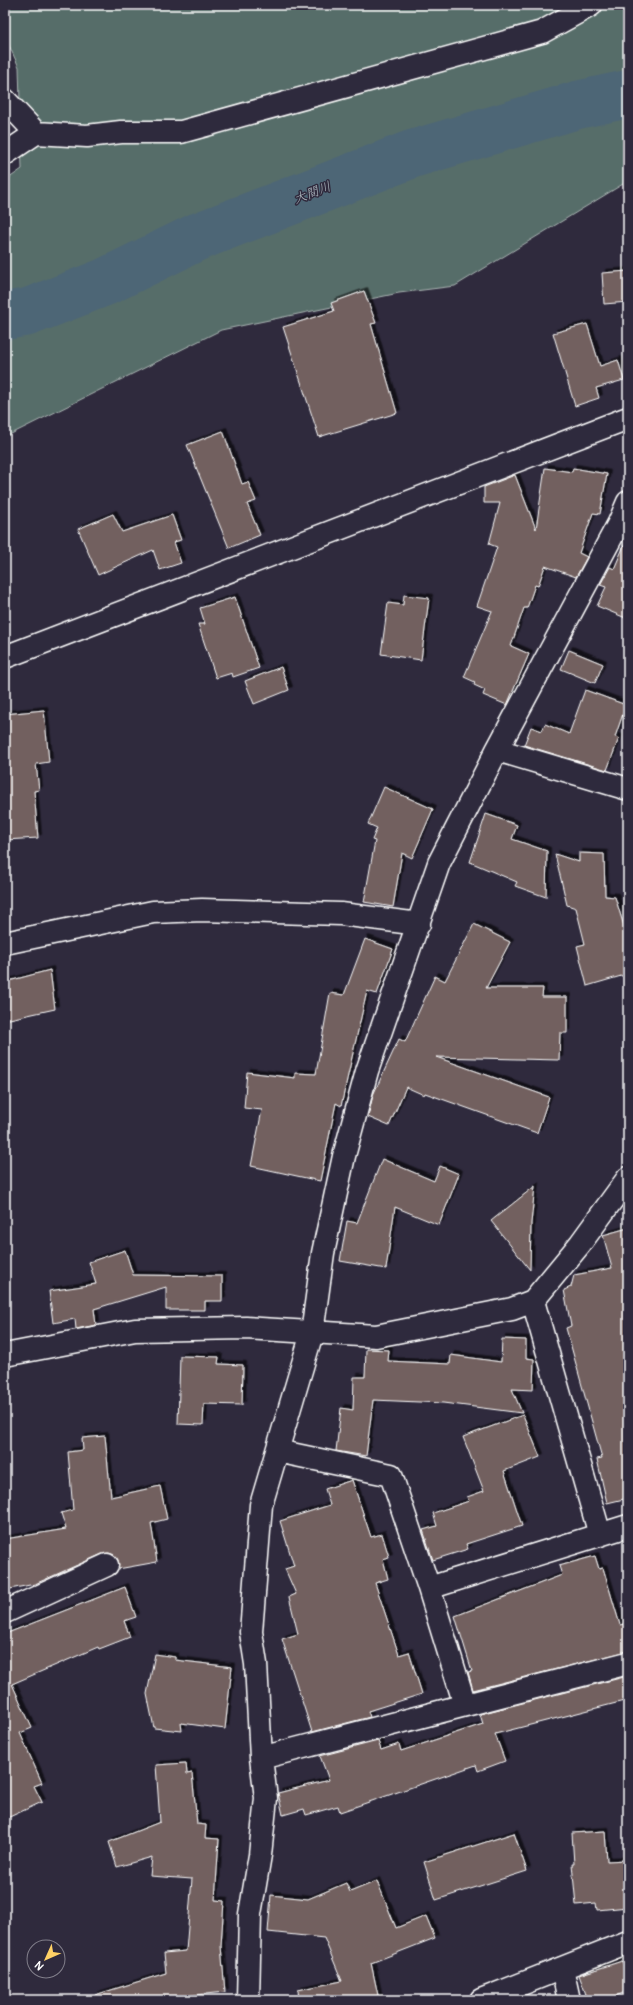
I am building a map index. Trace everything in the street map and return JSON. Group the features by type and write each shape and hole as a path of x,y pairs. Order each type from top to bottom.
{"street":[{"path":"5,154 36,133 87,136 121,132 181,132 542,32 591,5"},
{"path":"5,100 36,133"},
{"path":"5,658 628,418"},
{"path":"248,2000 250,1914 260,1855 266,1798 261,1758 256,1664 251,1632 262,1505 312,1333 322,1253 344,1156 367,1071 439,863 497,750 619,523 628,502"},
{"path":"497,750 628,789"},
{"path":"5,943 153,912 255,910 341,914 419,924"},
{"path":"5,1355 135,1330 246,1328 376,1336 512,1309 533,1301 580,1244 628,1178"},
{"path":"533,1301 600,1535"},
{"path":"277,1451 391,1475 429,1588 465,1705"},
{"path":"429,1588 628,1526"},
{"path":"5,1612 108,1565"},
{"path":"261,1758 628,1663"},
{"path":"481,2000 628,1942"},
{"path":"562,1968 569,2000"}],"green space":[{"path":"5,5 628,5 628,181 455,286 399,293 221,330 5,437 5,181 22,169 19,67 5,37"}],"building":[{"path":"628,271 628,302 604,304 602,273"},
{"path":"364,291 376,323 371,324 397,413 319,437 283,327 334,311 331,303"},
{"path":"587,324 600,366 618,360 624,380 596,388 599,398 575,406 553,333"},
{"path":"223,431 242,484 248,482 256,501 247,504 260,535 229,548 187,445"},
{"path":"545,468 572,472 573,468 607,474 600,514 593,513 579,553 587,557 576,577 545,566 538,586 535,585 527,608 524,608 511,646 529,654 507,705 483,695 485,690 474,685 475,682 464,677 492,611 477,606 497,547 489,544 500,503 484,503 484,487 515,475 536,529"},
{"path":"113,514 122,532 172,515 181,540 174,542 181,563 160,570 153,550 98,575 78,529"},
{"path":"628,536 628,619 597,606 606,587 600,585 610,567 614,569"},
{"path":"404,595 429,598 421,660 381,654 388,603 403,605"},
{"path":"235,597 259,668 233,677 232,673 216,678 198,624 205,624 200,608"},
{"path":"569,650 603,664 595,683 561,669"},
{"path":"281,667 289,690 254,704 245,681"},
{"path":"585,690 626,705 615,737 619,738 607,770 524,745 531,727 542,731 545,724 569,734"},
{"path":"44,710 49,762 36,764 39,790 34,791 38,838 5,840 5,714"},
{"path":"384,787 433,809 412,858 402,853 393,907 364,902 375,841 372,840 377,828 368,824"},
{"path":"486,814 517,825 512,839 547,851 546,897 515,886 517,882 470,862"},
{"path":"579,853 604,854 605,896 615,897 628,939 628,974 587,986 577,946 585,944 576,908 567,905 555,854 579,862"},
{"path":"474,924 510,942 486,988 543,988 542,997 567,997 567,1033 560,1033 559,1060 436,1057 549,1097 537,1133 425,1093 424,1095 406,1087 389,1126 368,1117 373,1095 399,1039 405,1042 435,976 445,981"},
{"path":"365,939 393,949 377,994 367,991 341,1106 336,1103 320,1181 251,1166 262,1110 244,1108 247,1072 295,1078 295,1073 316,1074 330,993 344,995"},
{"path":"50,970 55,1009 5,1020 5,982"},
{"path":"382,1159 434,1181 440,1166 459,1174 439,1225 395,1207 386,1269 340,1261 347,1221 357,1223"},
{"path":"535,1186 531,1223 530,1270 491,1221"},
{"path":"628,1228 628,1498 607,1503 597,1459 602,1458 566,1328 571,1326 564,1290 571,1287 574,1275 612,1268 603,1235"},
{"path":"125,1250 133,1275 222,1276 222,1301 205,1301 205,1310 166,1310 166,1287 94,1309 96,1325 76,1329 75,1319 53,1323 49,1291 96,1284 89,1262"},
{"path":"502,1339 526,1340 526,1358 534,1359 533,1390 512,1389 522,1413 443,1403 373,1400 366,1456 336,1451 341,1408 353,1410 354,1377 365,1377 366,1349 389,1350 388,1361 450,1364 451,1355 501,1362"},
{"path":"180,1356 219,1357 218,1364 243,1365 242,1405 204,1404 203,1425 178,1424"},
{"path":"523,1415 540,1457 504,1471 522,1526 466,1544 468,1549 433,1560 423,1530 437,1526 433,1513 469,1501 467,1497 484,1491 463,1437"},
{"path":"105,1436 111,1497 160,1486 167,1519 151,1523 157,1562 118,1569 118,1560 114,1555 109,1553 102,1554 35,1584 5,1590 5,1539 66,1529 61,1513 73,1510 68,1452 83,1450 82,1438"},
{"path":"352,1480 371,1537 382,1534 389,1557 383,1559 388,1579 375,1583 399,1655 409,1652 422,1694 368,1711 370,1717 312,1732 282,1639 298,1634 289,1597 296,1594 285,1569 294,1566 280,1521 330,1505 325,1489"},
{"path":"595,1556 599,1569 603,1568 620,1625 628,1623 628,1651 473,1690 468,1672 472,1671 455,1616 562,1575 559,1566"},
{"path":"125,1587 136,1617 124,1621 130,1637 99,1649 98,1647 12,1684 32,1728 20,1733 42,1783 34,1786 42,1802 5,1819 5,1634"},
{"path":"155,1654 175,1657 175,1660 232,1667 225,1729 181,1723 182,1731 154,1728 147,1694"},
{"path":"628,1676 628,1700 495,1734 505,1761 478,1771 476,1765 340,1812 338,1806 306,1815 304,1809 283,1815 278,1793 329,1780 320,1756 378,1741 381,1750 399,1744 401,1751 483,1724 480,1714"},
{"path":"186,1763 187,1774 192,1773 197,1824 206,1825 205,1838 219,1839 215,1900 224,1901 221,1946 225,1992 147,2000 96,2000 95,1995 166,1973 164,1953 186,1951 192,1879 150,1876 152,1857 117,1867 109,1842 160,1822 156,1765"},
{"path":"605,1831 607,1861 628,1860 628,1907 597,1910 596,1903 576,1905 572,1864 574,1864 572,1833"},
{"path":"514,1833 527,1871 436,1900 424,1862"},
{"path":"377,1881 396,1928 426,1916 435,1938 371,1963 379,2000 299,2000 298,1990 342,1981 324,1938 268,1932 271,1895 308,1899 346,1883 350,1892"},
{"path":"622,1961 628,1976 628,1991 606,2000 588,2000 579,1975"}],"waterway":[{"name":"大間川","path":"5,316 28,312 105,282 197,237 412,154 577,105 628,94"}]}
